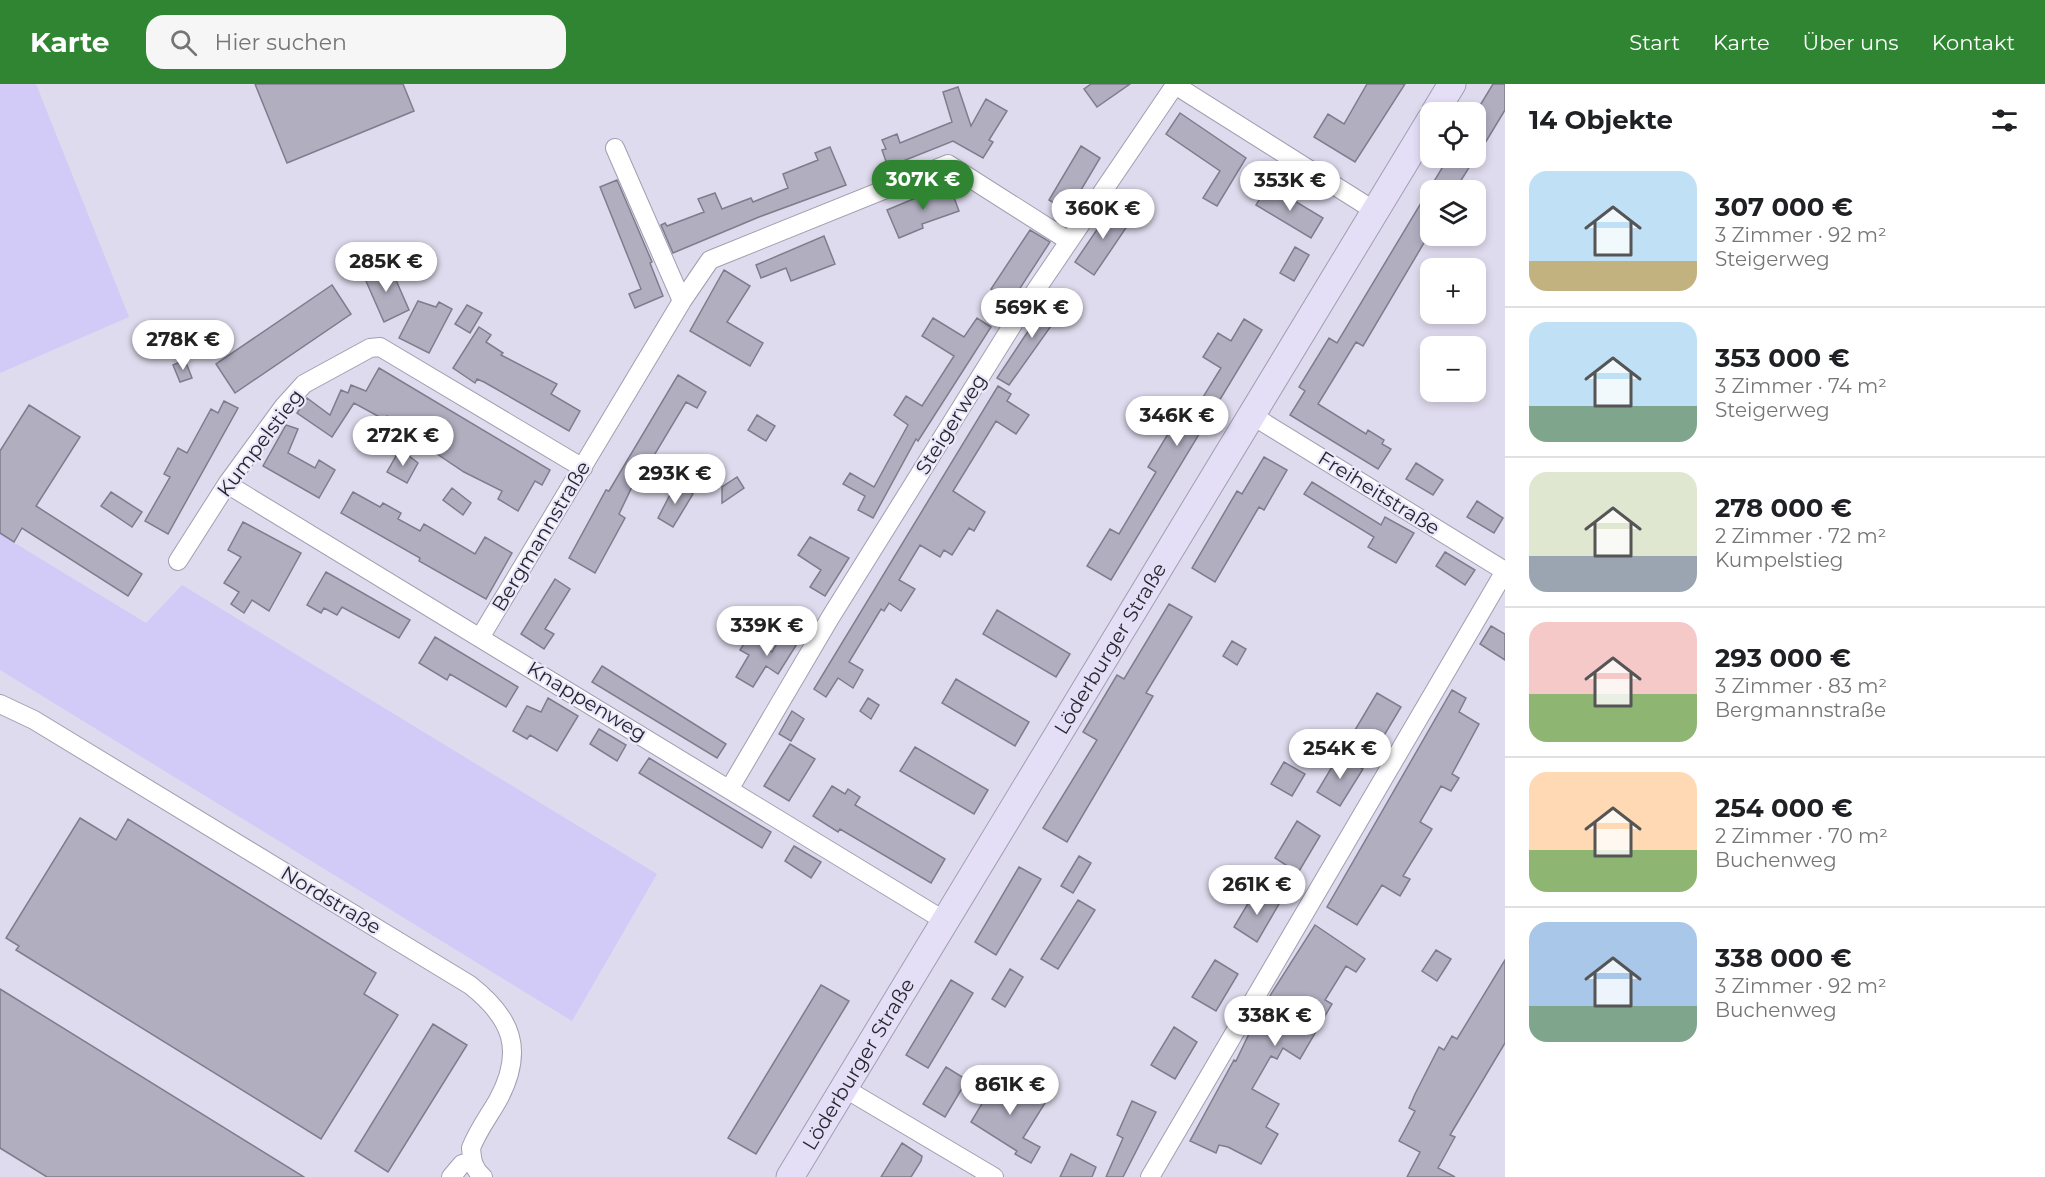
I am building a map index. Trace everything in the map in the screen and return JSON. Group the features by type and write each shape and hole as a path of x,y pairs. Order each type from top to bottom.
{"street":[{"path":"1441,102 1452,84"},
{"name":"Steigerweg","path":"730,788 830,618 1015,321 1175,85 1376,211"},
{"name":"Löderburger Straße","path":"790,1177 1420,137"},
{"path":"615,148 682,301"},
{"name":"Bergmannstraße","path":"481,636 682,301 710,260 948,164 1069,241"},
{"name":"Kumpelstieg","path":"178,561 261,434 304,384 370,348 380,347 583,468"},
{"name":"Freiheitstraße","path":"1253,416 1505,571"},
{"name":"Knappenweg","path":"227,484 481,636 945,921"},
{"path":"1150,1177 1505,571"},
{"name":"Nordstraße","path":"0,704 34,720 470,985 488,999 508,1025 512,1040 511,1061 498,1099 471,1148 472,1161"},
{"path":"844,1088 994,1177"},
{"path":"451,1177 462,1164 472,1161 483,1177"}],"shaded area":[{"path":"0,84 36,84 129,317 0,373"},
{"path":"0,534 146,623 182,585 657,874 572,1021 0,670"}],"building":[{"path":"255,84 403,84 414,111 287,163"},
{"path":"1091,84 1130,84 1097,107 1084,89"},
{"path":"1367,84 1405,84 1355,162 1314,137 1328,114 1344,124"},
{"path":"1493,84 1505,84 1505,110 1486,141 1486,102 1482,102"},
{"path":"958,87 971,126 986,99 1007,111 989,140 993,142 983,158 953,141 888,167 882,150 886,149 882,140 897,134 900,143 952,122 943,92"},
{"path":"1180,113 1246,158 1217,206 1203,198 1220,171 1166,134"},
{"path":"1081,146 1100,158 1068,212 1049,200"},
{"path":"830,147 846,185 759,217 673,253 661,225 665,223 667,226 704,212 698,199 715,193 722,209 751,198 753,202 788,188 783,174 818,160 815,153"},
{"path":"1442,168 1469,168 1461,180 1435,180"},
{"path":"617,180 652,262 650,263 663,296 635,308 629,294 641,289 600,187"},
{"path":"949,184 959,211 922,224 923,228 899,238 887,210"},
{"path":"1268,185 1323,218 1311,238 1256,205"},
{"path":"1420,205 1420,246 1422,246 1363,346 1356,342 1318,404 1366,434 1368,430 1384,440 1382,444 1391,449 1378,469 1290,415 1305,391 1299,387 1329,338 1337,343"},
{"path":"1113,206 1132,219 1094,275 1075,262"},
{"path":"1030,230 1050,242 1011,302 991,289"},
{"path":"824,236 835,264 791,281 786,268 761,278 756,265"},
{"path":"1295,247 1309,255 1294,281 1280,273"},
{"path":"381,264 385,274 392,271 409,310 384,322 362,272"},
{"path":"724,270 750,286 727,322 763,343 750,366 690,331"},
{"path":"332,285 351,314 235,393 216,364"},
{"path":"1052,295 1066,305 1009,385 997,378"},
{"path":"418,301 436,307 439,302 452,309 429,353 399,338"},
{"path":"467,305 482,313 470,333 455,324"},
{"path":"933,318 964,337 977,318 991,327 918,441 916,439 873,518 858,510 865,496 843,484 850,473 874,487 908,425 894,415 906,396 922,406 954,356 922,336"},
{"path":"1244,319 1262,330 1111,580 1087,566 1110,529 1119,534 1156,472 1148,467 1180,414 1189,420 1221,368 1203,357 1218,333 1231,341"},
{"path":"479,327 491,335 486,342 503,353 501,355 557,384 551,394 580,411 569,431 484,382 477,379 475,383 453,368"},
{"path":"185,360 192,378 180,382 173,365"},
{"path":"379,368 550,470 542,485 535,481 518,511 498,499 502,491 464,472 431,450 429,454 404,442 411,430 387,416 385,420 354,403 332,437 297,413 307,398 330,415 341,390 348,393 351,385 366,391"},
{"path":"678,375 706,392 697,408 686,402 646,469 642,466 619,514 625,518 595,573 569,558 606,490 609,491"},
{"path":"998,386 1011,394 1007,401 1029,415 1016,434 996,421 953,491 985,512 974,531 969,528 952,555 944,550 940,557 920,545 899,580 915,589 901,611 889,603 884,611 881,609 849,662 863,670 853,688 838,678 826,697 814,689"},
{"path":"224,401 238,408 168,534 145,521 170,477 164,474 178,448 187,453 211,409 218,413"},
{"path":"29,405 80,437 36,506 142,574 128,596 22,528 14,542 0,533 0,451"},
{"path":"757,415 775,426 766,441 748,430"},
{"path":"286,425 298,429 288,453 315,468 319,460 335,470 319,498 263,466"},
{"path":"400,449 418,463 407,483 387,472"},
{"path":"1264,457 1287,470 1264,510 1259,507 1215,582 1192,568 1237,491 1242,494"},
{"path":"1416,463 1443,480 1433,495 1406,479"},
{"path":"737,477 744,488 722,503 722,487"},
{"path":"1312,482 1381,525 1385,517 1414,533 1396,563 1368,547 1374,537 1304,494"},
{"path":"676,483 693,494 673,527 658,518"},
{"path":"452,488 471,503 463,515 443,500"},
{"path":"111,492 142,512 132,527 101,506"},
{"path":"353,492 380,507 383,503 401,513 398,519 420,531 424,524 475,554 485,537 512,553 486,599 341,513"},
{"path":"1477,501 1503,518 1494,533 1467,517"},
{"path":"243,522 301,553 269,611 252,600 244,613 231,604 239,592 224,583 241,557 228,550"},
{"path":"810,537 849,558 825,596 810,587 821,570 798,555"},
{"path":"1445,552 1475,570 1465,585 1436,566"},
{"path":"326,572 410,620 399,638 342,607 337,615 324,608 321,613 307,605"},
{"path":"555,579 570,589 545,629 554,634 544,649 521,634"},
{"path":"1169,604 1192,617 1146,693 1153,696 1067,842 1043,828 1097,740 1083,732 1117,675 1124,679"},
{"path":"997,610 1070,654 1056,677 983,634"},
{"path":"1491,626 1505,634 1505,660 1480,644"},
{"path":"787,627 802,636 778,674 766,666 753,687 736,677 749,655 740,650 749,636 772,652"},
{"path":"435,637 518,687 506,707 450,674 447,680 419,663"},
{"path":"1232,641 1246,649 1237,665 1223,656"},
{"path":"602,666 726,744 717,758 592,682"},
{"path":"956,679 1029,722 1015,746 942,703"},
{"path":"1452,690 1466,698 1459,712 1479,724 1452,774 1459,778 1451,791 1441,786 1420,822 1432,829 1403,876 1410,879 1400,896 1382,885 1357,925 1327,907"},
{"path":"1377,693 1401,707 1379,744 1355,730"},
{"path":"548,698 578,716 557,751 530,735 527,739 513,731 527,706 541,712"},
{"path":"868,698 879,705 871,719 860,711"},
{"path":"792,711 804,719 791,741 779,734"},
{"path":"599,729 626,745 617,761 590,744"},
{"path":"790,744 815,759 789,801 764,786"},
{"path":"915,747 988,790 974,814 900,771"},
{"path":"1339,755 1363,769 1340,806 1317,792"},
{"path":"649,758 771,832 762,848 639,773"},
{"path":"1284,762 1305,774 1292,796 1271,784"},
{"path":"832,786 845,794 848,789 860,797 855,805 945,859 931,883 840,829 838,832 813,816"},
{"path":"80,818 116,840 128,819 376,973 364,994 398,1015 321,1139 16,950 19,946 6,938"},
{"path":"1297,821 1320,836 1298,873 1275,858"},
{"path":"794,846 821,862 811,878 785,861"},
{"path":"1079,856 1091,863 1073,893 1061,886"},
{"path":"1019,867 1041,879 996,955 975,942"},
{"path":"1256,890 1279,904 1257,942 1234,927"},
{"path":"1078,900 1095,910 1058,969 1041,959"},
{"path":"1315,925 1365,959 1356,972 1346,966 1325,1000 1332,1004 1300,1059 1283,1048 1277,1059 1271,1056 1252,1089 1279,1104 1266,1127 1278,1134 1261,1164 1228,1147 1219,1145 1216,1153 1190,1141 1234,1060 1236,1061 1259,1013"},
{"path":"1436,950 1451,959 1437,981 1422,971"},
{"path":"1215,960 1238,974 1216,1011 1192,997"},
{"path":"1505,960 1505,1043 1450,1135 1455,1137 1438,1168 1455,1177 1407,1177 1420,1152 1399,1141 1415,1111 1409,1108 1415,1094 1439,1047 1444,1050 1452,1036 1457,1039"},
{"path":"1010,969 1023,977 1005,1007 992,999"},
{"path":"951,980 973,993 928,1068 906,1055"},
{"path":"821,985 849,1001 756,1154 728,1138"},
{"path":"0,989 304,1177 47,1177 0,1148"},
{"path":"433,1024 467,1045 388,1172 355,1151"},
{"path":"1174,1027 1197,1042 1175,1079 1151,1065"},
{"path":"946,1067 967,1080 945,1117 923,1104"},
{"path":"999,1075 1045,1103 1023,1138 1040,1147 1031,1163 1015,1154 1017,1151 971,1122"},
{"path":"1132,1101 1156,1112 1123,1177 1106,1177 1123,1138 1117,1135"},
{"path":"902,1143 922,1156 921,1161 911,1177 881,1177"},
{"path":"1071,1154 1096,1167 1092,1177 1060,1177"}]}
